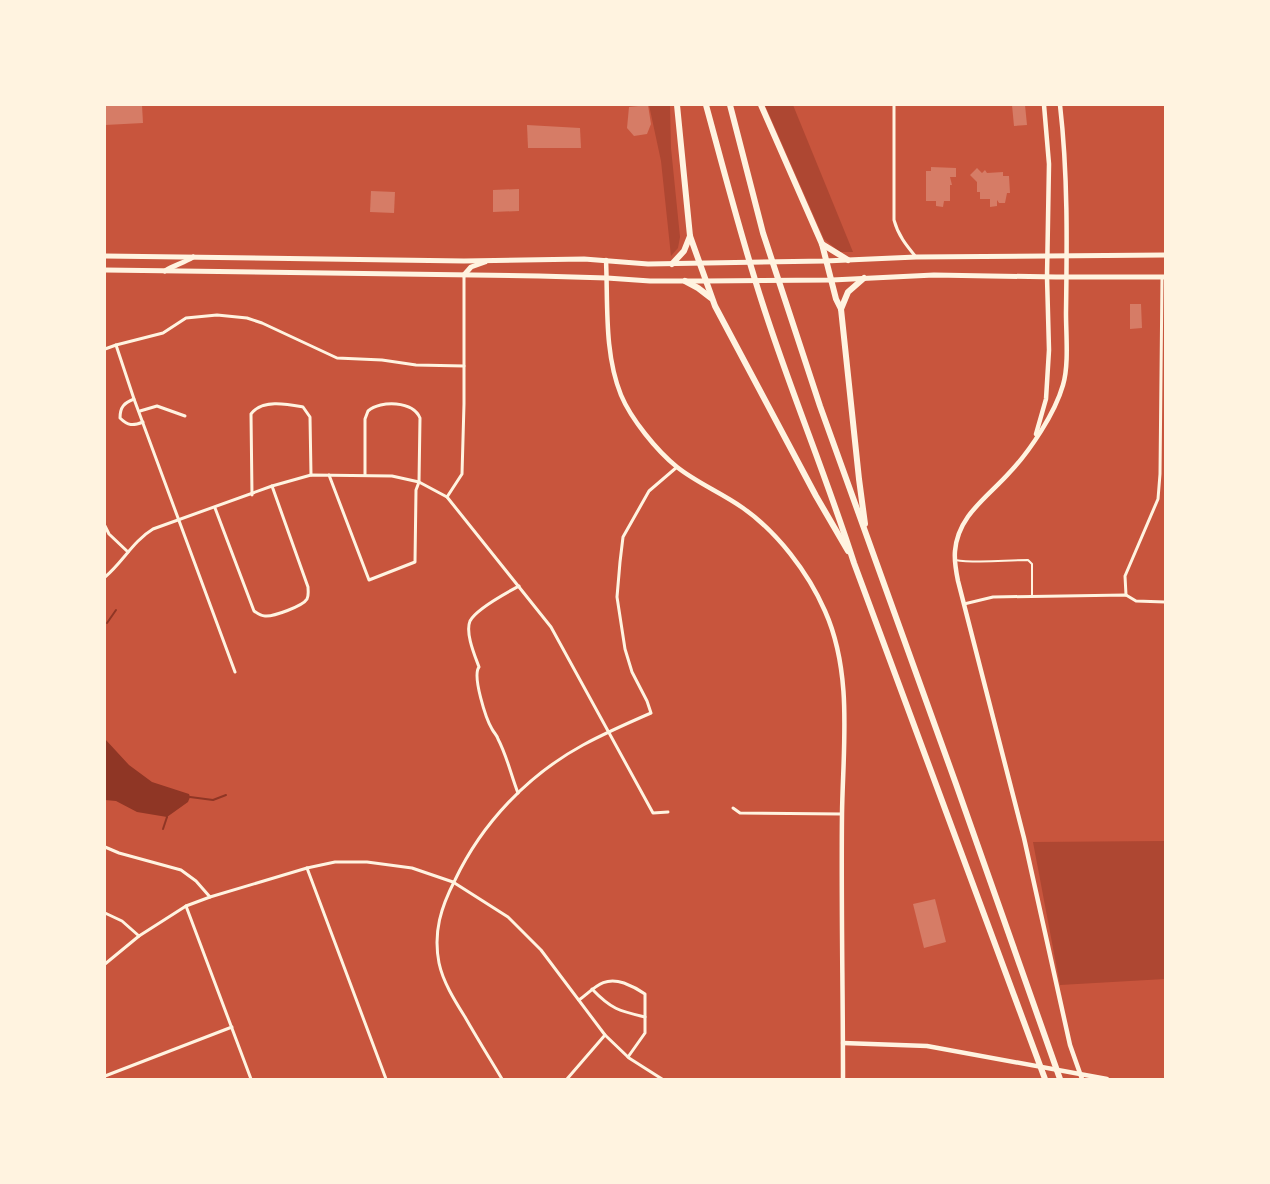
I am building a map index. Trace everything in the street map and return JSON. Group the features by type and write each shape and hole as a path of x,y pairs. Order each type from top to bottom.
{"highway":[{"path":"678,105 690,236 705,281 712,299 816,496 854,563"},
{"path":"706,105 762,304 838,513 854,563 1045,1079"},
{"path":"730,105 763,233 820,406 1060,1079"},
{"path":"761,105 822,244 825,261 840,309 867,538"},
{"path":"672,264 684,251 690,236"},
{"path":"822,244 848,260"},
{"path":"840,309 848,292 864,278"},
{"path":"684,281 698,288 712,299"}],"main road":[{"path":"105,256 606,260 672,264 916,257 1165,255"},
{"path":"165,271 193,257"},
{"path":"464,275 471,267 490,260"},
{"path":"105,270 464,275 607,278 650,281 832,280 934,275 1164,277"}],"street":[{"path":"894,105 894,220 901,237 916,257"},
{"path":"1034,440 1046,399 1049,350 1047,256 1049,164 1044,105"},
{"path":"1060,105 1065,153 1067,277 1066,366 1064,383 1051,414 1034,440 1011,472 976,505 964,523 955,551 955,560 958,581 1024,838 1070,1045 1082,1079"},
{"path":"606,260 609,345 614,372 622,397 648,438 677,468 742,507 767,526 795,560 824,610 833,634 844,692 842,814 843,1079"},
{"path":"447,497 462,474 464,275"},
{"path":"1126,595 1125,576 1158,499 1163,432 1164,277"},
{"path":"105,349 163,333 186,318 216,315 247,318 262,323 336,358 382,360 416,365 464,366"},
{"path":"116,345 134,399 235,672"},
{"path":"134,399 123,405 120,410 120,418 127,424 134,426 143,422"},
{"path":"252,495 251,414 255,408 263,405 303,407 310,417 311,476"},
{"path":"329,474 369,580 415,562 416,490 420,482 420,418 415,409 405,405 376,406 368,411 366,414 365,475"},
{"path":"140,411 157,406 185,416"},
{"path":"502,1079 453,997 439,964 437,933 441,910 453,882 474,845 497,814 518,793 544,770 581,746 608,732 651,714 647,701 632,672 625,649 617,597 620,562 623,537 649,491 677,468"},
{"path":"105,577 142,536 153,529 252,495 272,486 311,476 329,474 392,476 420,482 447,497 551,627 654,813 668,812"},
{"path":"215,508 254,611 264,616 271,616 302,604 308,594 308,587 272,486"},
{"path":"105,526 109,534 128,552"},
{"path":"518,586 480,611 471,620 469,628 472,648 479,667 476,671 476,679 484,708 492,729 498,738 518,793"},
{"path":"964,604 993,596 1126,595 1136,601 1165,602"},
{"path":"733,808 740,813 842,814"},
{"path":"105,847 119,853 181,870 196,881 210,897"},
{"path":"105,964 139,936 186,906 210,897 307,868 335,862 366,862 412,868 453,882 508,917 542,950 605,1035 628,1057 662,1079"},
{"path":"307,868 386,1079"},
{"path":"186,906 251,1079"},
{"path":"105,913 122,922 139,936"},
{"path":"579,1000 606,980 614,980 645,994 645,1033 628,1057"},
{"path":"592,989 607,1004 619,1011 646,1017"},
{"path":"105,1076 232,1027"},
{"path":"567,1079 605,1035"},
{"path":"843,1043 927,1046 1107,1079"}],"lane":[{"path":"955,560 975,562 985,560 1028,560 1032,564 1032,596"}],"shaded area":[{"path":"649,105 670,105 671,148 680,237 678,248 671,256 661,161"},
{"path":"765,105 793,105 853,252 840,252 824,239"},
{"path":"105,739 129,765 152,782 189,794 188,802 167,817 137,812 116,801 105,800"},
{"path":"1165,841 1165,979 1060,985 1033,842"}],"building":[{"path":"105,105 142,105 143,123 105,125"},
{"path":"648,105 651,124 647,134 634,136 627,128 629,107"},
{"path":"1012,105 1025,105 1027,125 1014,126"},
{"path":"527,125 580,128 581,148 528,148"},
{"path":"931,167 956,168 956,177 950,177 952,185 950,185 950,201 944,201 943,207 936,206 936,201 926,201 926,171 931,171"},
{"path":"977,168 982,173 985,170 987,173 1003,172 1003,176 1009,176 1010,193 1007,193 1005,203 999,203 997,200 997,206 990,207 990,199 980,199 980,192 977,192 977,182 970,175"},
{"path":"519,189 519,211 493,212 493,190"},
{"path":"371,191 395,192 394,213 370,212"},
{"path":"1130,304 1141,304 1142,328 1130,329"},
{"path":"935,899 946,942 924,948 913,904"}],"waterway":[{"path":"107,623 116,610"},
{"path":"190,797 213,800 226,795"},
{"path":"163,829 167,817"}]}
